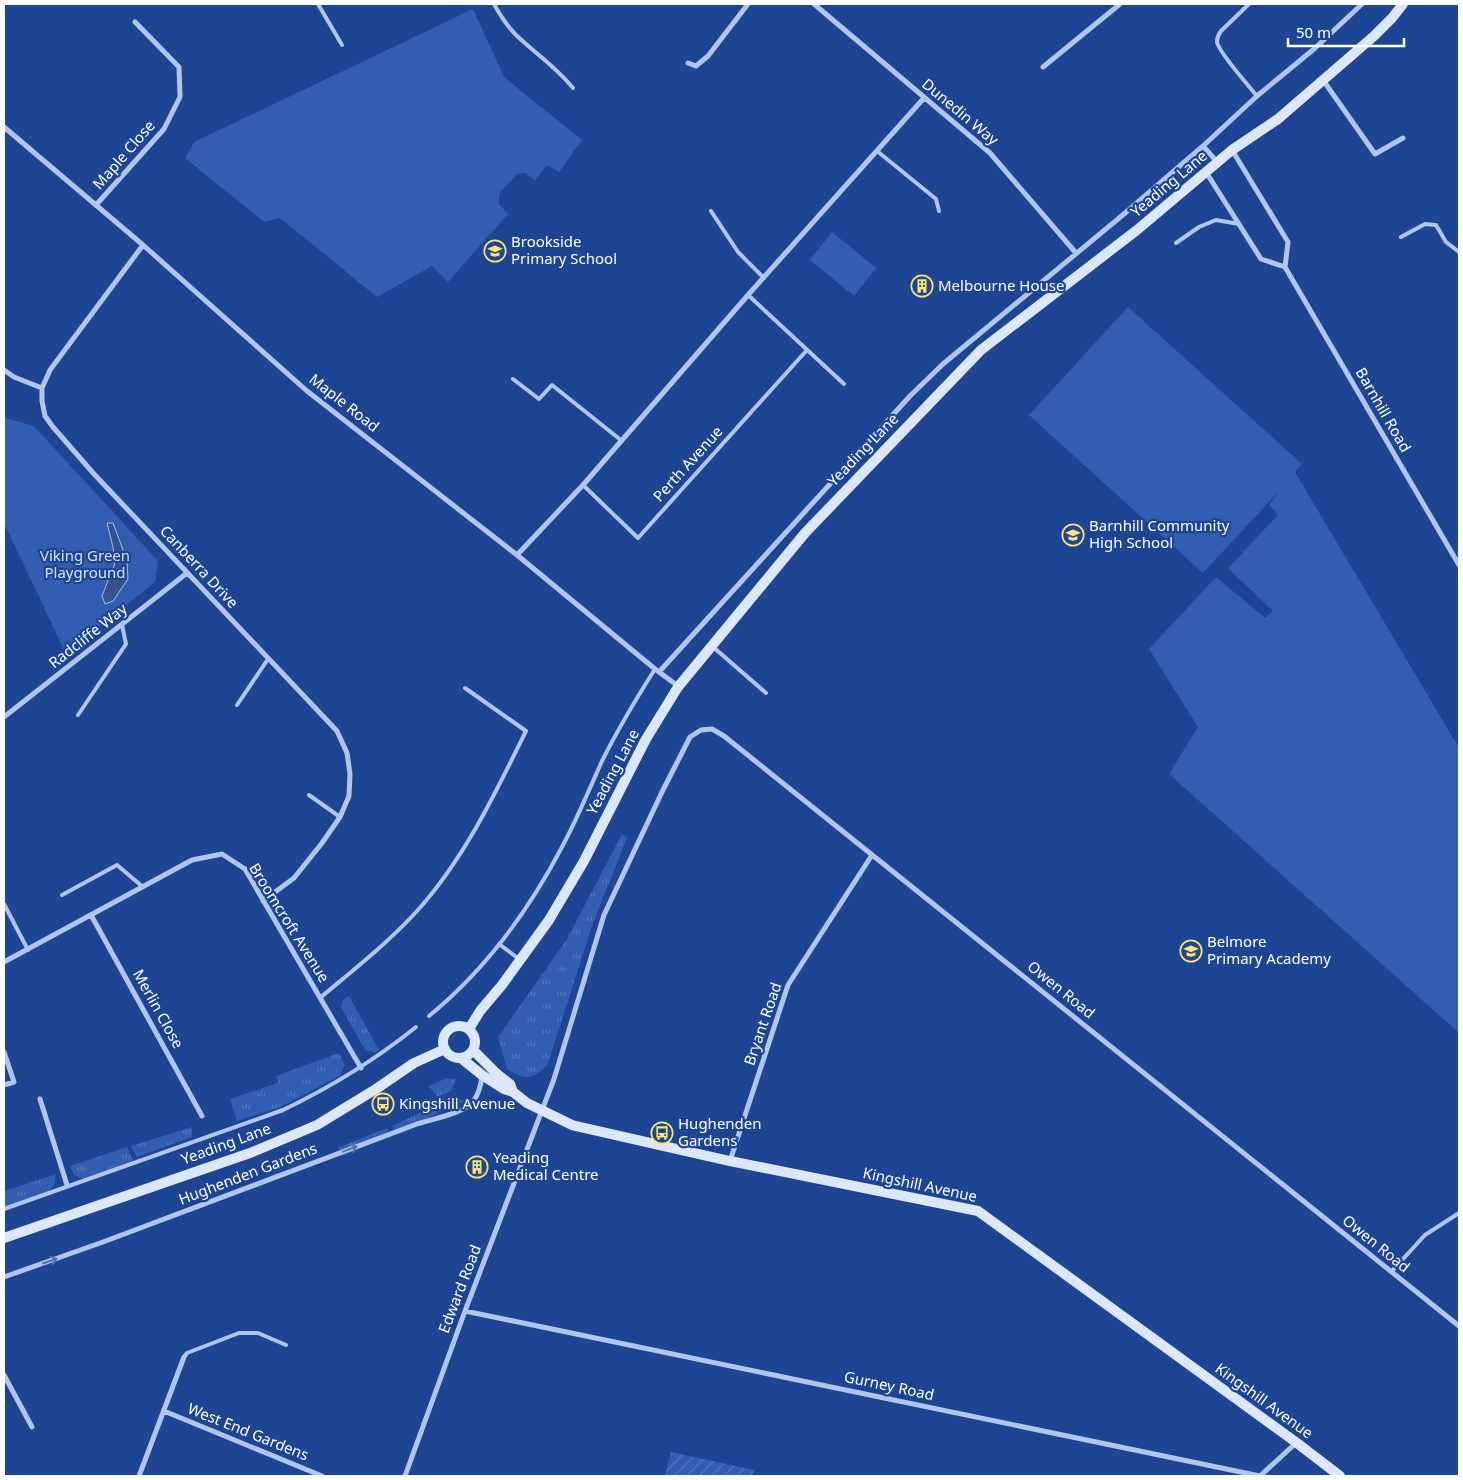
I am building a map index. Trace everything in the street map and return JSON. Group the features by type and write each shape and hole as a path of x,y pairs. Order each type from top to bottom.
{"street":[{"path":"688,63 696,66 708,56 748,4"},
{"name":"Dunedin Way","path":"814,4 990,154 1076,253"},
{"path":"1043,67 1120,4"},
{"path":"657,671 910,396 950,358 1203,146 1257,96 1314,49 1362,4"},
{"name":"Yeading Lane","path":"469,1029 480,1011 521,960 549,920 584,861 646,739 678,687 821,515 982,350 1137,230 1232,150 1278,119 1374,36 1403,4"},
{"name":"Maple Close","path":"96,205 164,129 180,97 179,67 135,22"},
{"path":"1322,80 1375,154 1403,138"},
{"path":"517,555 583,485 748,295 924,98"},
{"name":"Maple Road","path":"4,127 143,245 307,391 517,555 678,687"},
{"path":"1203,146 1218,162"},
{"path":"1206,172 1260,259 1285,267 1288,242 1232,150"},
{"path":"4,370 14,377 42,388 50,370 143,245"},
{"name":"Barnhill Road","path":"1285,267 1459,565"},
{"name":"Canberra Drive","path":"42,388 45,416 53,427 187,574 337,731 347,752 350,774 349,796 340,817 294,878 263,901"},
{"name":"Radcliffe Way","path":"4,717 187,574"},
{"name":"Owen Road","path":"542,1111 554,1079 604,914 690,737 701,730 712,729 724,736 1459,1326"},
{"name":"Broomcroft Avenue","path":"4,962 192,860 222,854 245,869 361,1068"},
{"name":"Bryant Road","path":"730,1161 788,985 872,855"},
{"name":"Merlin Close","path":"91,915 202,1116"},
{"path":"459,1025 469,1029 475,1039 473,1050 461,1058 452,1056 445,1049 443,1038 449,1029 459,1025"},
{"name":"Yeading Lane","path":"4,1238 250,1153 317,1125 376,1090 414,1063 445,1049"},
{"name":"Kingshill Avenue","path":"473,1050 510,1084 513,1092"},
{"path":"4,1052 14,1082 4,1085"},
{"name":"Kingshill Avenue","path":"461,1058 482,1075 504,1089 513,1092 542,1111 572,1125 730,1161 978,1212 1340,1476"},
{"name":"Hughenden Gardens","path":"4,1277 418,1124 464,1109 473,1103 479,1091 482,1075"},
{"path":"40,1098 67,1185"},
{"name":"Edward Road","path":"405,1476 465,1311 542,1111"},
{"name":"Gurney Road","path":"465,1311 1260,1476 1296,1443"},
{"name":"West End Gardens","path":"139,1476 184,1357"},
{"path":"4,1375 32,1427"},
{"name":"West End Gardens","path":"164,1411 322,1476"}],"lane":[{"path":"318,4 342,45"},
{"path":"494,4 515,34 554,66 573,88"},
{"path":"1249,4 1221,31 1217,41 1222,52 1257,96"},
{"path":"877,151 936,199 939,211"},
{"path":"711,211 738,252 764,278"},
{"path":"1176,243 1200,227 1216,220 1239,224"},
{"path":"1401,237 1425,224 1436,225 1446,242 1459,252"},
{"path":"748,295 844,384"},
{"name":"Perth Avenue","path":"583,485 638,538 807,350"},
{"path":"512,379 539,399 552,385 622,440"},
{"path":"78,715 126,644 122,625"},
{"path":"712,646 766,693"},
{"path":"238,706 268,659"},
{"path":"429,1016 461,986 499,944 531,898 562,848 621,726 657,671"},
{"path":"320,998 390,939 418,910 448,872 489,804 526,732 465,688"},
{"path":"309,795 340,817"},
{"path":"62,895 117,865 143,887"},
{"path":"4,904 28,950"},
{"path":"499,944 521,960"},
{"path":"4,1209 67,1185 283,1110 321,1092 361,1068 416,1027"},
{"path":"1391,1272 1425,1235 1459,1213"},
{"path":"184,1357 187,1353 239,1333 258,1333 286,1345"}],"green space":[{"path":"473,9 504,77 582,140 559,172 547,165 535,180 525,173 517,174 499,194 499,204 508,214 448,282 432,266 377,297 280,218 264,222 185,158 194,142"},
{"path":"832,232 876,268 854,296 810,260"},
{"path":"1128,307 1302,464 1295,472 1459,748 1459,1033 1169,774 1198,727 1149,649 1216,577 1265,618 1273,611 1228,568 1278,515 1269,505 1279,491 1203,573 1029,415"},
{"name":"Viking Green Playground","path":"4,418 34,426 158,561 155,582 66,654 4,523"},
{"path":"622,834 627,838 593,923 547,1066 532,1076 524,1077 519,1075 507,1069 498,1037 567,939"},
{"path":"349,996 379,1050 375,1053 365,1050 341,1007 343,1000"},
{"path":"339,1053 345,1065 340,1076 280,1107 237,1121 230,1099 278,1083 276,1076"},
{"path":"447,1078 456,1079 451,1091 437,1097 429,1086"},
{"path":"453,1097 465,1101 429,1117 430,1121 397,1134 392,1126"},
{"path":"192,1127 192,1137 137,1157 131,1146"},
{"path":"387,1128 391,1136 342,1156 338,1148"},
{"path":"127,1147 135,1163 86,1180 74,1175 70,1166"},
{"path":"56,1174 54,1186 44,1195 4,1208 4,1191"},
{"path":"671,1452 754,1470 752,1476 665,1476"}],"shaded area":[{"path":"107,523 113,523 127,561 128,579 113,601 105,604 102,596 115,563"}],"place":[{"name":"Brookside Primary School","path":"495,251"},
{"name":"Melbourne House","path":"922,286"},
{"name":"Barnhill Community High School","path":"1073,535"},
{"name":"Belmore Primary Academy","path":"1191,951"},
{"name":"Kingshill Avenue","path":"383,1104"},
{"name":"Hughenden Gardens","path":"662,1133"},
{"name":"Yeading Medical Centre","path":"477,1167"}]}
